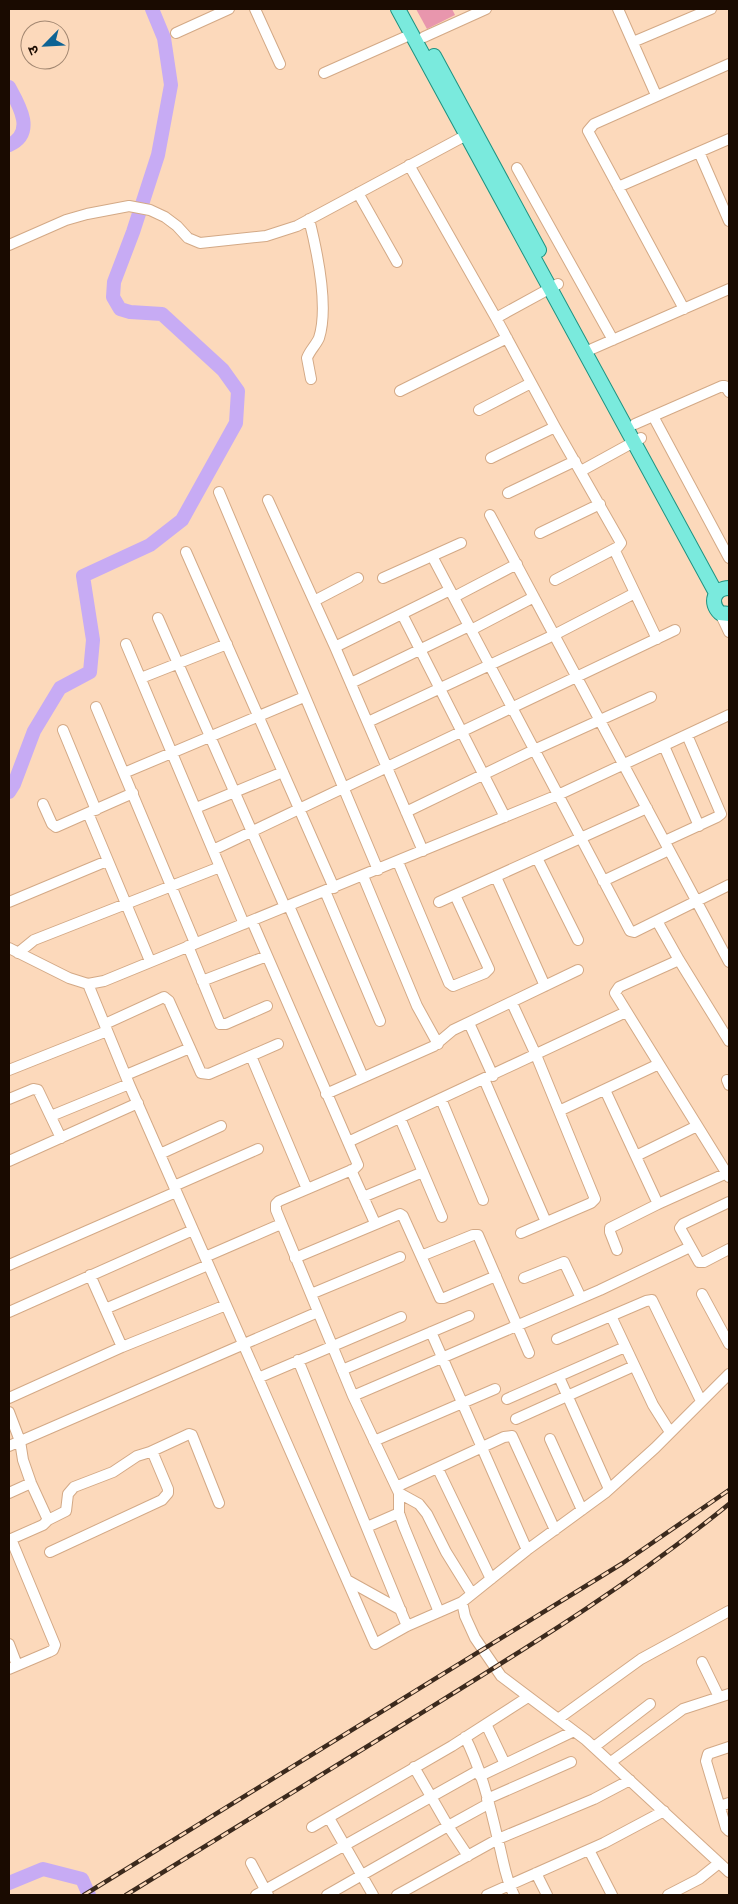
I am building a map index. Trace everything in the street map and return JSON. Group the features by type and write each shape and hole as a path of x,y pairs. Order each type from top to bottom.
{"main road":[{"path":"398,9 418,36"},
{"path":"408,9 418,36 470,133 638,440 723,590 714,605 726,615"},
{"path":"589,350 635,424 638,440"}],"street":[{"path":"176,33 230,9"},
{"path":"255,9 280,64"},
{"path":"459,9 464,18"},
{"path":"324,73 486,9"},
{"path":"618,9 656,96"},
{"path":"633,42 711,9"},
{"path":"684,309 589,135 590,127 729,64"},
{"path":"9,246 66,220 122,207 136,206 150,210 177,226 188,238 200,243 266,236 289,229 309,219 470,133"},
{"path":"618,187 729,139"},
{"path":"699,152 728,214"},
{"path":"410,165 555,427 621,541 620,545 614,549 555,580"},
{"path":"516,168 613,340"},
{"path":"358,193 397,262"},
{"path":"309,219 319,271 322,316 319,336 307,358 311,379"},
{"path":"496,318 554,286"},
{"path":"589,350 729,289"},
{"path":"400,391 507,338"},
{"path":"479,410 531,382"},
{"path":"635,424 722,386 725,386 729,392"},
{"path":"653,416 729,558"},
{"path":"490,458 555,427"},
{"path":"581,471 638,440"},
{"path":"508,493 575,461"},
{"path":"219,492 378,870"},
{"path":"268,500 351,683 423,852"},
{"path":"540,533 600,504"},
{"path":"490,515 729,962"},
{"path":"383,578 461,543"},
{"path":"614,549 657,639"},
{"path":"186,552 299,808 380,1021"},
{"path":"432,556 630,931 634,932 729,885"},
{"path":"335,647 402,614 516,564"},
{"path":"314,601 358,578"},
{"path":"368,722 490,665 636,593"},
{"path":"351,683 534,597"},
{"path":"402,614 506,817"},
{"path":"726,615 729,632"},
{"path":"158,618 234,792 363,1077"},
{"path":"213,850 675,630"},
{"path":"126,644 220,867 267,956 358,1165 351,1170 276,1204 276,1210 353,1396 397,1490 400,1513 439,1612"},
{"path":"141,678 227,644"},
{"path":"124,773 211,738 304,696"},
{"path":"406,812 534,750 651,697"},
{"path":"96,707 171,885 202,981 218,1022 223,1025 267,1006"},
{"path":"13,951 69,978 88,984 104,981 191,944 423,852 558,795 729,715"},
{"path":"63,730 108,861 150,961"},
{"path":"603,881 720,816 720,811 687,735"},
{"path":"664,746 699,826"},
{"path":"196,808 283,772"},
{"path":"43,804 52,824 56,827 133,793"},
{"path":"440,902 647,808"},
{"path":"537,858 578,940"},
{"path":"9,902 108,861"},
{"path":"398,862 449,983 453,986 485,973 489,969 455,895"},
{"path":"13,951 34,940 220,867"},
{"path":"363,876 417,1006 438,1044"},
{"path":"496,877 545,986"},
{"path":"657,921 729,1041"},
{"path":"202,981 267,956"},
{"path":"617,1250 610,1228 658,1204 728,1175 616,996 616,990 679,960"},
{"path":"326,1094 438,1044 448,1034 578,970"},
{"path":"88,984 175,1189 375,1644 408,1626 462,1602 527,1550 609,1489 729,1374"},
{"path":"9,1070 106,1027 164,997 169,1001 199,1070 205,1075 278,1044"},
{"path":"512,1003 536,1055 595,1199 591,1203 521,1233"},
{"path":"348,1142 626,1012"},
{"path":"469,1023 488,1078 546,1222"},
{"path":"51,1116 190,1048"},
{"path":"251,1056 307,1189"},
{"path":"559,1111 659,1064"},
{"path":"9,1099 33,1089 38,1090 61,1138"},
{"path":"605,1090 658,1204"},
{"path":"441,1099 483,1200"},
{"path":"9,1161 138,1103"},
{"path":"400,1118 442,1218"},
{"path":"160,1154 221,1126"},
{"path":"636,1156 697,1126"},
{"path":"9,1265 258,1150"},
{"path":"351,1170 375,1223"},
{"path":"364,1197 423,1172"},
{"path":"729,1202 681,1225 681,1230 697,1260 701,1262 729,1249"},
{"path":"296,1258 397,1214 402,1215 438,1296 442,1299 496,1276"},
{"path":"105,1309 281,1224"},
{"path":"9,1312 193,1230"},
{"path":"421,1256 476,1234 480,1237 529,1353"},
{"path":"353,1396 581,1298 690,1247"},
{"path":"311,1294 400,1257"},
{"path":"524,1278 564,1262 581,1298"},
{"path":"90,1276 122,1348"},
{"path":"702,1294 729,1344"},
{"path":"557,1339 646,1300 652,1300 701,1401"},
{"path":"9,1398 226,1305"},
{"path":"9,1446 318,1312"},
{"path":"342,1370 468,1316"},
{"path":"611,1316 653,1406 670,1432"},
{"path":"258,1378 401,1317"},
{"path":"431,1332 527,1550"},
{"path":"507,1399 625,1347"},
{"path":"298,1360 408,1626"},
{"path":"516,1419 634,1366"},
{"path":"559,1377 609,1489"},
{"path":"374,1441 495,1389"},
{"path":"9,1412 20,1441 23,1460 31,1484 48,1520"},
{"path":"9,1644 13,1667 53,1650 55,1645 10,1540 43,1526 48,1520 66,1510 68,1494 74,1487 109,1473 137,1456 191,1434 219,1502"},
{"path":"397,1490 504,1437 512,1436 554,1530"},
{"path":"550,1439 582,1510"},
{"path":"50,1552 166,1497 168,1489 152,1451"},
{"path":"438,1469 491,1579"},
{"path":"9,1493 31,1484"},
{"path":"397,1490 419,1504 427,1514 446,1552 472,1594"},
{"path":"367,1527 400,1513"},
{"path":"347,1580 401,1610"},
{"path":"462,1602 465,1616 476,1638 496,1669 511,1685 574,1730 594,1747 726,1868 668,1895"},
{"path":"558,1720 641,1659 729,1612"},
{"path":"611,1762 674,1714 724,1695 702,1662"},
{"path":"312,1827 528,1697"},
{"path":"594,1747 650,1704"},
{"path":"486,1724 505,1764"},
{"path":"251,1863 263,1894 431,1796 479,1773 505,1764 574,1730"},
{"path":"464,1737 479,1773 509,1885 514,1895"},
{"path":"729,1747 712,1752 706,1757 724,1804 726,1828 729,1831"},
{"path":"327,1895 488,1802 571,1762"},
{"path":"414,1767 448,1826 468,1856"},
{"path":"397,1895 498,1839 594,1799 630,1780"},
{"path":"486,1895 589,1850 635,1828 664,1811"},
{"path":"329,1818 373,1895"},
{"path":"589,1850 612,1895"},
{"path":"536,1873 547,1895"}],"shaded area":[{"path":"416,9 452,9 455,15 427,29"}],"waterway":[{"path":"9,792 14,784 34,731 60,688 90,672 93,640 83,576 150,545 182,520 236,423 238,391 223,370 162,314 130,312 120,309 113,297 114,282 133,232 158,155 171,85 164,38 152,9"},
{"path":"9,87 21,110 24,126 17,140 9,145"},
{"path":"9,1883 43,1869 82,1879 89,1895"}],"railway":[{"path":"84,1895 623,1563 729,1490"},
{"path":"126,1895 536,1642 653,1562 729,1504"}]}
